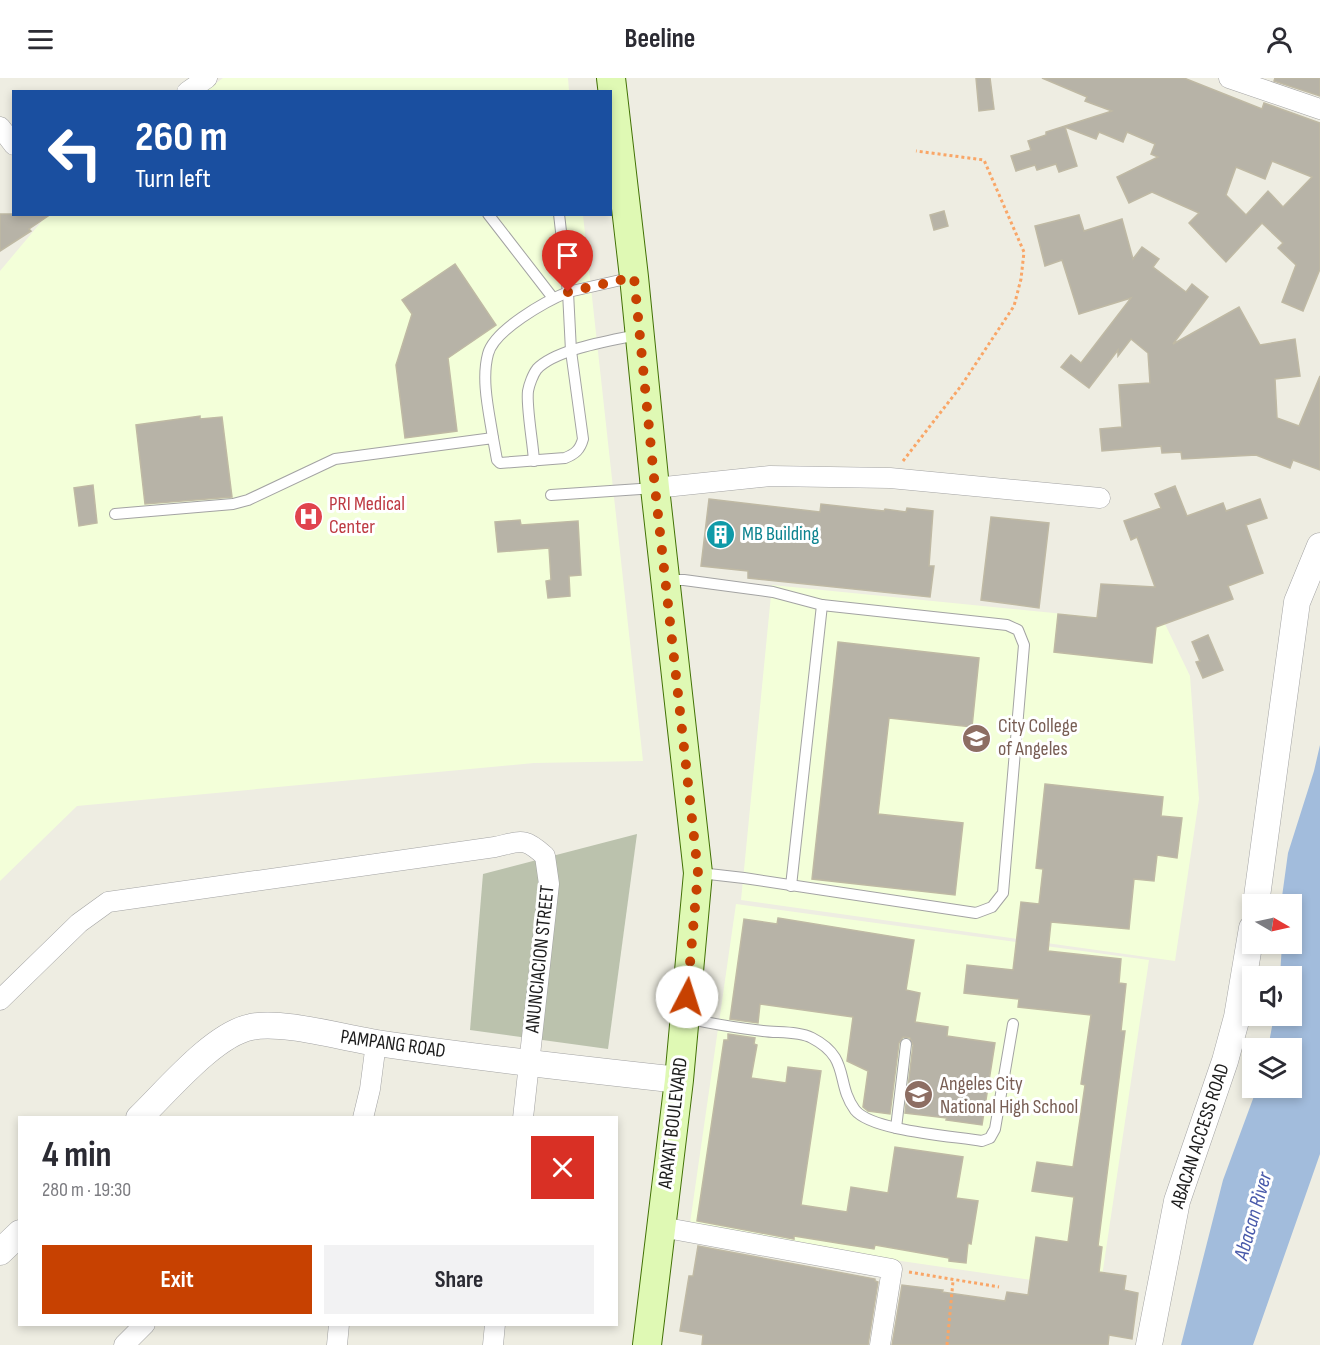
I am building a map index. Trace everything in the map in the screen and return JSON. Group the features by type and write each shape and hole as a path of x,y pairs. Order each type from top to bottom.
{"main road":[{"name":"ARAYAT BOULEVARD","path":"611,78 698,873 686,1018 647,1345"}],"street":[{"path":"190,90 207,78"},
{"path":"1229,78 1320,110"},
{"path":"0,127 12,142"},
{"path":"655,488 770,476 890,478 1100,498"},
{"path":"1257,894 1297,602 1320,546"},
{"name":"ANUNCIACION STREET","path":"0,1000 78,923 108,902 518,842 531,843 545,856 549,884 523,1116"},
{"name":"ABACAN ACCESS ROAD","path":"1149,1345 1177,1201 1225,1061 1237,1017 1248,954"},
{"name":"PAMPANG ROAD","path":"141,1116 214,1045 250,1027 274,1025 376,1043 679,1080"},
{"path":"363,1116 370,1089 376,1043"},
{"path":"661,1227 892,1269 879,1345"},
{"path":"0,1252 18,1235"},
{"path":"123,1345 143,1326"},
{"path":"337,1345 339,1326"},
{"path":"493,1345 495,1326"}],"lane":[{"path":"490,216 553,298"},
{"path":"559,216 568,292 571,351 583,439 581,447 574,455 565,458 500,463 497,460 492,438 486,385 488,352 503,330 553,298 568,292 634,277"},
{"path":"534,461 528,392 535,371 544,363 571,351 640,335"},
{"path":"115,514 233,504 255,497 335,459 492,438"},
{"path":"551,495 655,488"},
{"path":"665,580 684,580 773,592 822,605 1007,625 1018,630 1024,645 1003,892 992,907 976,913 698,873"},
{"path":"792,886 822,605"},
{"path":"686,1018 721,1026 809,1036 833,1052 840,1066 849,1097 855,1109 864,1118 883,1126 982,1141 990,1138 995,1129 1013,1024"},
{"path":"896,1128 906,1044"}],"path":[{"path":"890,478 961,386 1014,306 1021,279 1024,252 984,160 916,150"},
{"path":"892,1269 999,1287"},
{"path":"946,1345 953,1281"}],"shaded area":[{"path":"223,78 568,78 569,90 207,90"},
{"name":"PRI Medical Center","path":"46,216 583,216 643,761 534,763 77,806 0,881 0,271"},
{"name":"City College of Angeles","path":"772,585 1165,624 1190,676 1199,799 1175,961 741,900"},
{"path":"637,834 608,1049 470,1030 483,874"},
{"name":"Angeles City National High School","path":"736,904 1149,960 1100,1290 689,1230"}],"water":[{"name":"Abacan River","path":"1320,745 1320,1154 1253,1345 1181,1345 1223,1180 1253,1098 1302,1098 1302,1038 1270,1038 1272,1026 1302,1026 1302,966 1281,966 1281,954 1302,954 1302,894 1282,894 1288,853"}],"building":[{"path":"976,78 990,78 994,109 979,111"},
{"path":"1042,78 1184,78 1262,109 1264,103 1320,123 1320,269 1303,311 1282,302 1296,265 1278,248 1283,243 1262,223 1226,262 1189,223 1199,213 1152,192 1129,203 1117,177 1158,157 1151,154 1155,144 1127,132 1123,142 1099,132 1096,139 1065,127 1077,166 1059,172 1056,164 1037,170 1035,165 1016,171 1011,156 1031,150 1028,141 1046,135 1046,132 1112,111 1085,101 1087,97","holes":["1272,161 1312,177 1283,207 1268,191 1246,215 1226,195 1236,167 1265,179"]},
{"path":"1275,78 1320,78 1320,96 1274,81"},
{"path":"944,211 948,226 934,230 930,215"},
{"path":"0,214 48,216 29,229 31,231 0,251"},
{"path":"1079,215 1084,231 1122,219 1133,259 1142,247 1159,259 1153,267 1186,292 1192,284 1208,297 1173,344 1239,307 1260,345 1295,339 1300,376 1275,379 1277,418 1299,426 1320,376 1320,470 1293,460 1290,468 1256,455 1182,459 1181,452 1162,453 1161,446 1102,451 1100,429 1122,427 1119,385 1150,383 1148,353 1131,339 1118,356 1118,350 1089,388 1061,367 1071,355 1081,363 1131,298 1079,314 1062,260 1045,266 1035,226"},
{"path":"455,264 496,325 448,358 457,431 405,438 396,365 412,314 402,300"},
{"path":"200,416 200,419 222,417 232,497 145,504 136,425"},
{"path":"93,485 97,523 79,526 74,488"},
{"path":"1175,486 1187,516 1223,503 1226,511 1260,499 1267,518 1246,525 1263,573 1228,586 1233,599 1156,627 1152,663 1054,652 1058,614 1097,618 1101,584 1155,587 1137,537 1131,540 1124,521 1161,508 1155,494"},
{"path":"709,499 820,512 821,504 884,511 885,509 906,512 907,508 933,511 929,566 934,566 930,597 748,578 748,571 701,566"},
{"path":"991,517 1049,523 1039,608 981,600"},
{"path":"520,520 521,525 578,521 581,575 569,576 570,596 548,598 546,581 551,580 549,548 498,552 495,522"},
{"path":"1208,635 1223,670 1203,678 1196,662 1200,661 1192,642"},
{"path":"838,642 979,658 972,727 889,718 878,814 963,823 955,895 812,879"},
{"path":"1045,784 1163,797 1161,816 1182,818 1177,858 1157,855 1154,881 1134,879 1129,929 1051,922 1048,951 1121,959 1119,983 1126,984 1121,1031 1125,1031 1098,1246 1102,1247 1099,1272 1126,1276 1124,1290 1138,1293 1132,1339 1109,1335 1108,1345 892,1345 902,1285 1005,1301 1007,1292 1028,1295 1036,1237 1068,1242 1074,1197 1032,1191 1037,1162 1073,1167 1085,1085 1081,1084 1091,1015 1018,1007 1019,999 964,993 967,965 1013,970 1021,902 1039,904 1043,869 1036,868"},
{"path":"778,918 914,940 906,990 920,993 915,1022 948,1027 947,1036 995,1043 982,1125 905,1113 913,1045 910,1038 903,1037 899,1043 890,1114 868,1111 863,1107 868,1071 847,1061 853,1017 760,1004 758,1023 730,1019 744,919 777,924"},
{"path":"728,1034 755,1038 754,1044 757,1045 751,1078 786,1083 788,1067 821,1071 801,1205 847,1212 851,1187 888,1193 895,1147 963,1157 956,1198 978,1201 971,1244 968,1243 966,1263 875,1245 874,1249 794,1236 794,1239 697,1221 724,1040 728,1040"},
{"path":"698,1246 875,1279 878,1282 868,1345 702,1345 703,1335 680,1331 689,1276 693,1276"}],"place":[{"name":"PRI Medical Center","path":"308,516"},
{"name":"MB Building","path":"721,534"},
{"name":"City College of Angeles","path":"977,738"},
{"name":"Angeles City National High School","path":"919,1095"}],"route":[{"path":"568,292 586,286 634,277 698,873 687,997"}]}
